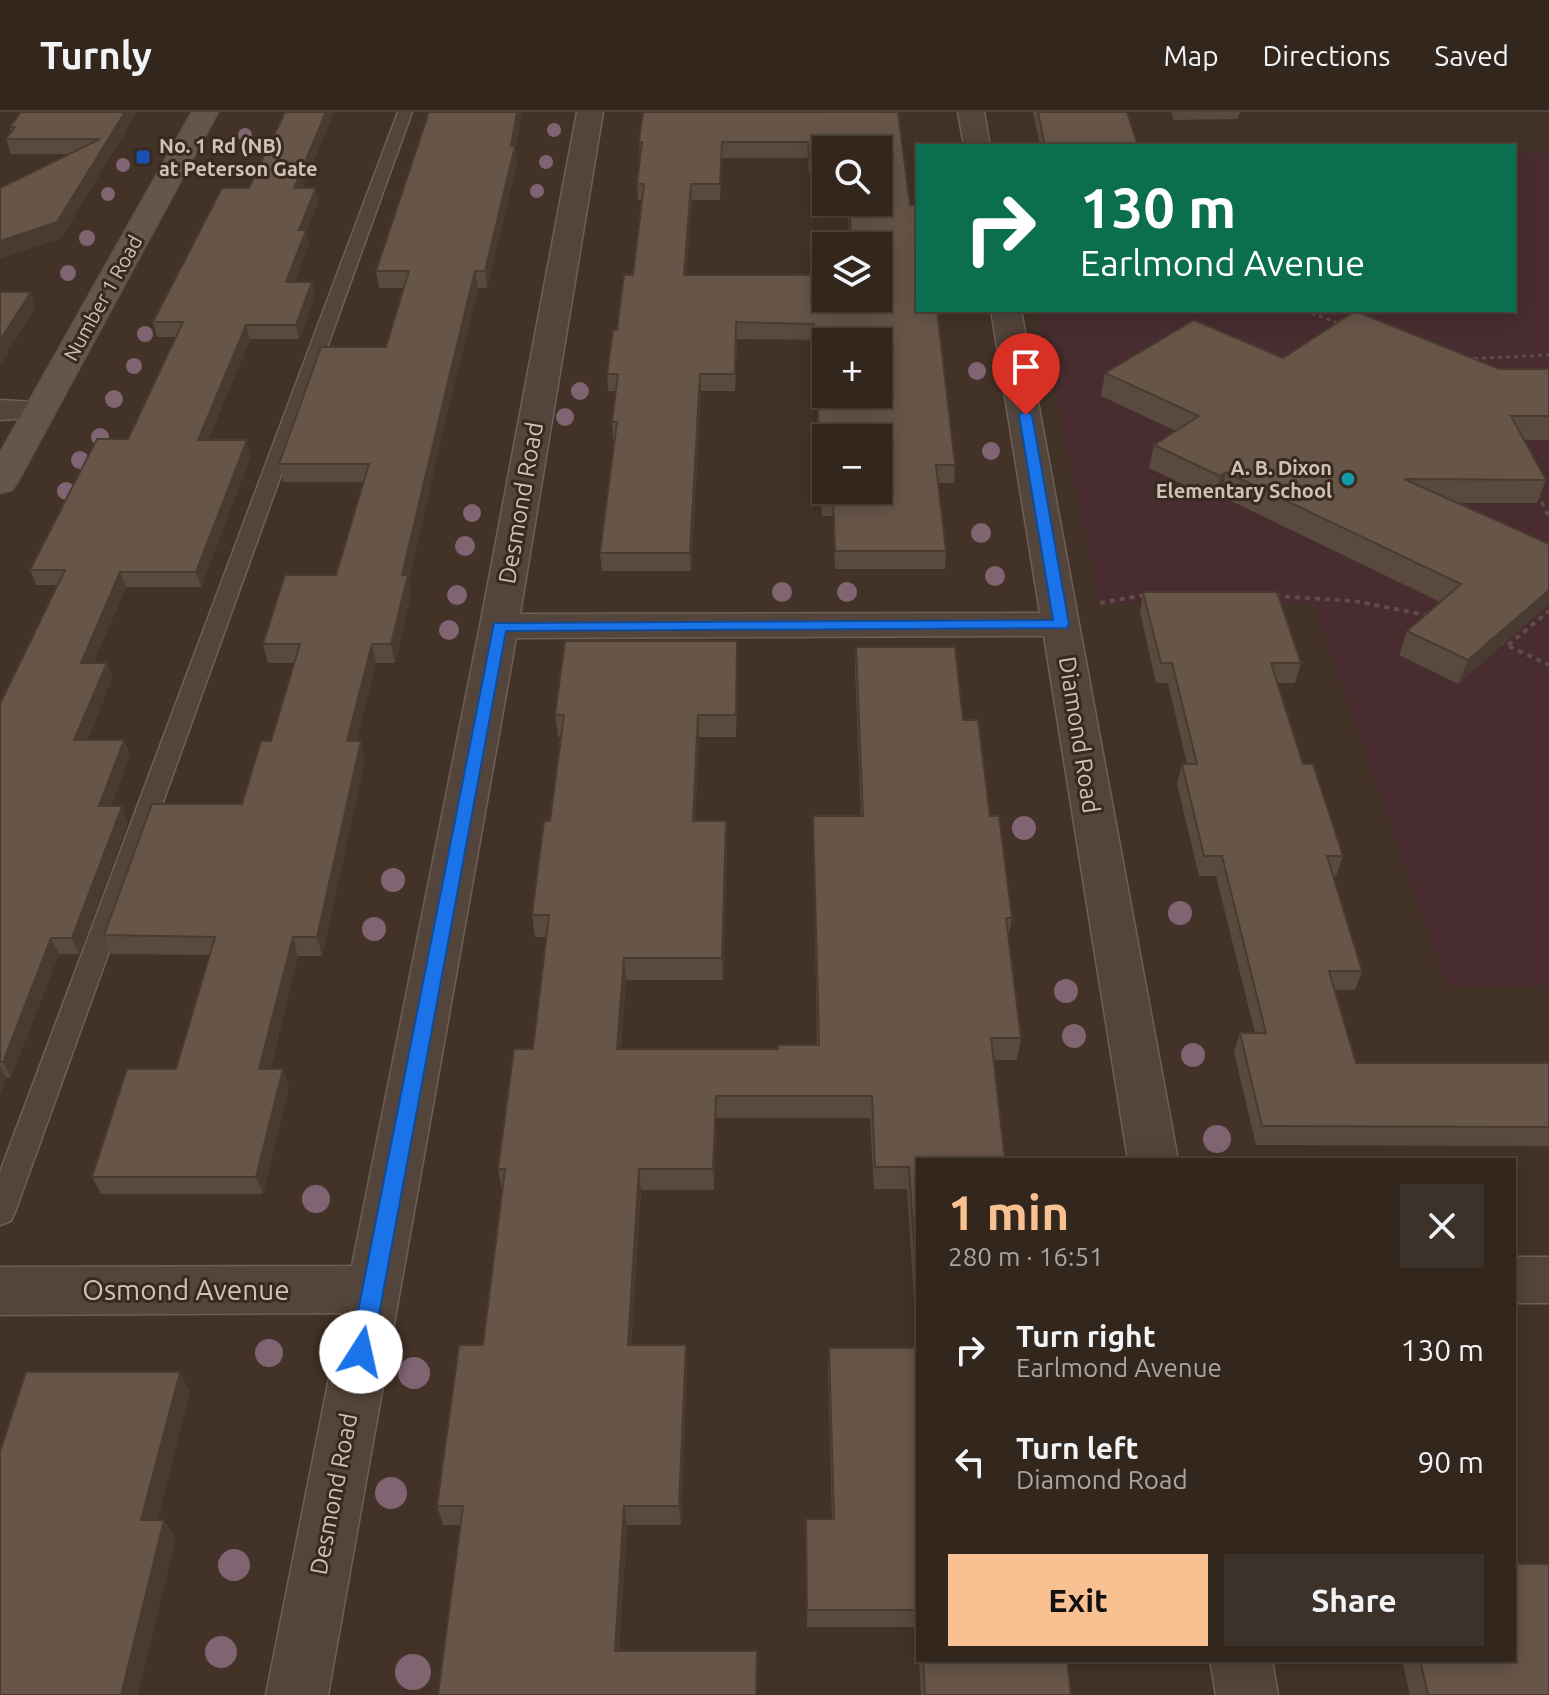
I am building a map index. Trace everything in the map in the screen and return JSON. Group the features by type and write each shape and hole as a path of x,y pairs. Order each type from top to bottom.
{"main road":[{"name":"Number 1 Road","path":"0,483 205,112"}],"street":[{"name":"Desmond Road","path":"297,1695 499,626 590,112"},
{"path":"971,112 977,144"},
{"name":"Diamond Road","path":"1006,312 1153,1158"},
{"path":"0,410 40,410"},
{"path":"499,626 1061,624"},
{"path":"1516,1280 1549,1280"},
{"name":"Osmond Avenue","path":"0,1291 373,1289"},
{"path":"1241,1662 1247,1695"}],"lane":[{"path":"0,1212 405,112"}],"path":[{"path":"1309,312 1355,330"},
{"path":"1454,360 1549,355"},
{"path":"1535,491 1549,517"},
{"path":"1061,624 1091,604 1159,594"},
{"path":"1271,596 1319,597 1411,610 1440,619"},
{"path":"1508,645 1549,611"},
{"path":"1494,639 1549,665"}],"shaded area":[{"path":"1516,153 1549,153 1549,986 1447,986 1313,603 1100,603 1038,312 1516,312"}],"building":[{"path":"21,112 125,112 57,222 0,241 0,188 100,139 6,139"},
{"path":"285,112 326,112 294,188 316,188 299,230 306,230 286,282 312,282 296,325 246,325 198,440 247,440 196,572 120,572 81,663 107,663 74,740 124,740 99,806 122,806 72,938 51,938 3,1062 0,1062 0,704 65,570 30,570 97,439 128,439 183,322 153,322 222,188 249,188"},
{"path":"429,112 517,112 511,146 515,146 485,271 475,271 402,575 408,575 391,644 372,644 347,741 361,741 317,937 293,937 259,1069 283,1069 256,1177 92,1177 127,1069 176,1069 215,937 104,935 152,804 242,804 261,741 271,741 300,644 263,644 285,575 336,575 369,464 279,464 321,347 386,347 409,271 376,271"},
{"path":"643,112 898,112 910,205 916,205 916,312 937,312 955,465 936,465 946,551 835,551 833,504 892,504 892,424 819,424 818,408 892,408 892,328 814,328 814,324 736,322 735,374 700,374 690,553 600,553 617,422 612,422 618,374 607,374 613,330 617,330 624,275 633,275 644,184 637,184","holes":["812,136 892,136 892,216 850,216 851,232 892,232 892,312 812,312 812,243 811,275 684,275 691,184 720,184 722,142 808,142 809,158 812,158"]},
{"path":"1038,112 1127,112 1137,144 1045,144"},
{"path":"0,292 31,292 0,340"},
{"name":"A. B. Dixon Elementary School","path":"1357,312 1499,369 1549,369 1549,416 1511,416 1546,480 1404,479 1549,544 1549,590 1468,660 1407,631 1461,584 1226,472 1220,476 1154,445 1199,416 1105,373 1194,320 1283,358"},
{"path":"1143,592 1277,592 1301,663 1271,663 1303,764 1313,764 1343,856 1327,856 1362,971 1329,971 1356,1063 1549,1063 1549,1127 1262,1126 1240,1033 1266,1033 1222,856 1204,856 1182,764 1197,764 1172,663 1161,663"},
{"path":"565,641 737,641 736,715 698,715 693,821 726,821 722,958 624,958 617,1049 778,1049 778,1045 819,1045 813,816 863,816 856,647 955,647 963,720 978,720 990,816 999,816 1012,918 1006,918 1021,1038 991,1038 1005,1158 916,1158 916,1270 909,1167 875,1167 872,1096 716,1096 713,1169 639,1169 628,1345 686,1345 679,1506 624,1506 615,1651 757,1651 756,1695 438,1695 463,1506 437,1506 459,1345 483,1345 505,1169 498,1169 514,1049 533,1049 549,915 532,915 544,821 550,821 564,715 555,715"},
{"path":"829,1348 916,1348 916,1610 807,1610 806,1519 834,1519"},
{"path":"26,1372 180,1372 141,1520 164,1520 121,1695 0,1695 0,1452"},
{"path":"1516,1564 1549,1564 1549,1695 1428,1695 1420,1662 1516,1662"},
{"path":"923,1662 1067,1662 1071,1695 925,1695"}],"place":[{"name":"No. 1 Rd (NB) at Peterson Gate","path":"143,157"},
{"name":"A. B. Dixon Elementary School","path":"1348,479"}],"route":[{"path":"361,1352 499,626 1061,624 1026,415"}]}
